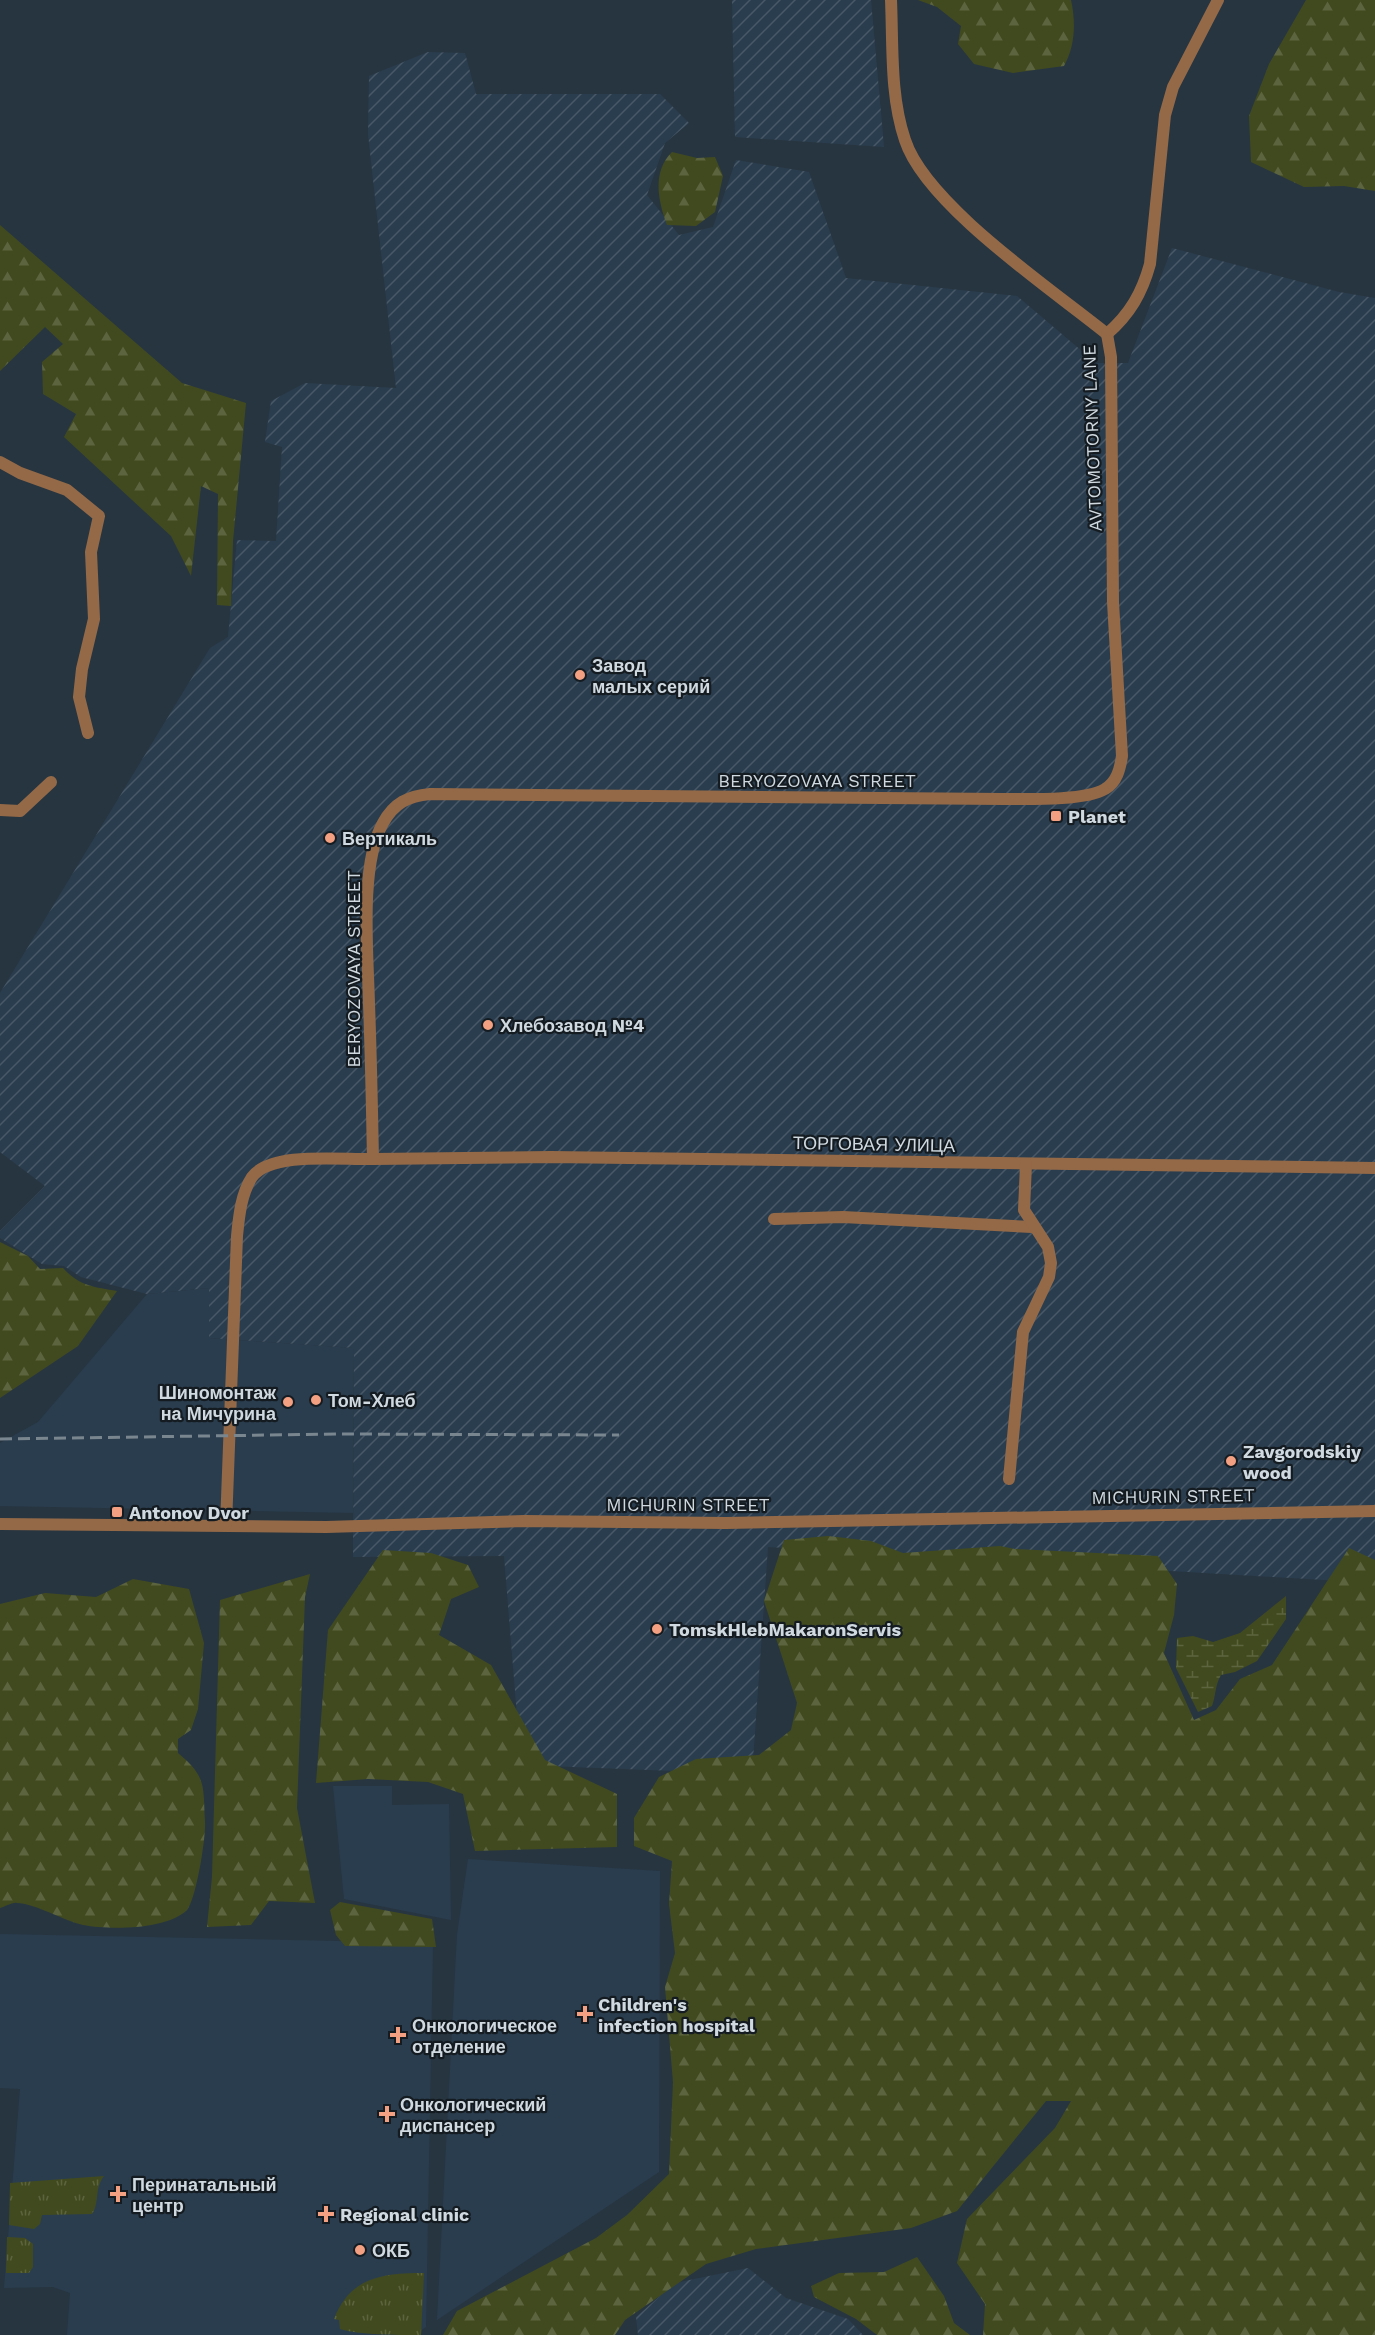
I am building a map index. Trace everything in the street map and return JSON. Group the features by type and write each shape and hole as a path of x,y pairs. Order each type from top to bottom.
{"street":[{"path":"891,0 899,120 905,143 929,182 944,199 1023,267 1107,334"},
{"name":"AVTOMOTORNY LANE","path":"1106,789 1120,770 1122,756 1113,602 1111,357 1107,334 1131,310 1145,284 1150,264 1165,115 1173,87 1218,0"},
{"path":"0,462 20,473 67,490 99,516 91,552 94,619 82,669 80,697 88,733"},
{"path":"0,810 20,811 51,782"},
{"name":"BERYOZOVAYA STREET","path":"374,1159 368,943 369,871 382,825 391,811 404,800 430,794 1002,799 1087,795 1106,789"},
{"name":"ТОРГОВАЯ УЛИЦА","path":"374,1159 551,1158 1375,1168"},
{"path":"226,1525 237,1236 240,1208 247,1187 253,1176 263,1167 280,1161 374,1159"},
{"path":"1009,1479 1023,1332 1049,1277 1052,1263 1048,1247 1032,1227 1024,1210 1026,1164"},
{"path":"774,1219 843,1217 1032,1227"},
{"name":"MICHURIN STREET","path":"0,1524 326,1527 524,1521 726,1523 1375,1511"}],"shaded area":[{"path":"732,0 871,0 884,147 735,137"},
{"path":"428,52 465,53 476,94 660,94 689,123 665,143 647,195 679,235 713,227 736,160 809,172 846,278 1017,296 1096,363 1128,363 1172,248 1339,292 1375,298 1375,1583 768,1547 752,1774 521,1765 504,1556 353,1557 354,1348 209,1338 209,1288 147,1294 81,1277 64,1266 42,1264 0,1238 0,1231 45,1186 0,1152 0,993 210,648 228,637 237,540 276,541 282,447 265,442 271,401 305,383 396,388 368,134 369,76"},
{"path":"209,1288 210,1338 354,1348 353,1513 0,1506 0,1443 38,1422 147,1294"},
{"path":"333,1786 392,1786 392,1805 449,1804 451,1920 344,1899"},
{"path":"468,1859 660,1871 659,2172 437,2320 457,1935"},
{"name":"Regional clinic","path":"0,1934 433,1943 426,2327 414,2335 67,2335 70,2293 53,2287 4,2288 20,2089 0,2088"},
{"path":"748,2268 786,2298 848,2319 863,2335 638,2335 636,2317 675,2283"}],"green space":[{"path":"918,0 1071,0 1074,34 1068,58 1064,66 1013,73 974,64 958,44 961,26 937,7"},
{"path":"1306,0 1375,0 1375,191 1344,186 1304,187 1251,162 1249,116 1269,64"},
{"path":"672,152 697,158 715,157 723,176 715,212 696,226 667,225 664,216 659,196 659,177"},
{"path":"0,225 182,383 246,403 233,541 231,606 217,605 218,494 201,486 191,576 171,536 64,437 76,414 43,394 42,362 63,344 45,327 0,371"},
{"path":"0,1242 28,1256 40,1269 63,1268 81,1282 117,1291 78,1346 0,1398"},
{"path":"828,1536 871,1541 903,1553 1000,1546 1015,1549 1158,1556 1177,1584 1174,1615 1164,1653 1194,1720 1216,1710 1240,1679 1272,1665 1349,1548 1375,1560 1375,2335 983,2335 985,2304 957,2263 967,2219 1055,2128 1071,2101 1046,2101 957,2211 911,2228 756,2249 706,2264 625,2320 615,2335 443,2335 457,2311 596,2238 627,2215 669,2174 673,2082 665,1987 675,1953 669,1904 672,1861 634,1846 634,1818 659,1777 696,1759 759,1755 791,1730 797,1703 764,1601 784,1540"},
{"path":"383,1550 431,1553 468,1565 479,1587 451,1599 439,1635 491,1665 545,1760 617,1794 617,1847 475,1851 463,1794 428,1782 368,1779 316,1783 328,1630"},
{"path":"310,1574 305,1597 297,1808 315,1903 269,1901 251,1925 207,1927 212,1877 220,1600"},
{"path":"133,1579 189,1589 204,1643 198,1709 191,1730 178,1739 178,1753 199,1776 204,1799 205,1830 202,1854 190,1905 186,1911 164,1922 122,1928 83,1925 24,1904 13,1903 0,1908 0,1604 45,1593 96,1597"},
{"path":"1286,1596 1286,1619 1257,1661 1235,1672 1221,1675 1212,1706 1198,1712 1176,1668 1177,1638 1193,1636 1213,1642 1240,1633"},
{"path":"340,1902 432,1919 436,1947 345,1946 336,1935 330,1910"},
{"path":"104,2176 99,2185 92,2214 42,2215 40,2224 34,2229 9,2225 10,2183"},
{"path":"7,2237 25,2238 33,2244 33,2267 29,2273 6,2273"},
{"path":"917,2257 944,2296 954,2323 970,2335 877,2335 856,2319 814,2297 811,2286 839,2273 884,2272"},
{"path":"424,2273 421,2335 348,2331 340,2329 339,2320 334,2319 349,2294 370,2280 395,2274"}],"railway":[{"path":"0,1439 340,1434 619,1435"}],"place":[{"name":"Завод малых серий","path":"580,675"},
{"name":"Planet","path":"1056,816"},
{"name":"Вертикаль","path":"330,838"},
{"name":"Хлебозавод №4","path":"488,1025"},
{"name":"Том-Хлеб","path":"316,1400"},
{"name":"Шиномонтаж на Мичурина","path":"288,1402"},
{"name":"Zavgorodskiy wood","path":"1231,1461"},
{"name":"Antonov Dvor","path":"117,1512"},
{"name":"TomskHlebMakaronServis","path":"657,1629"},
{"name":"Children's infection hospital","path":"585,2014"},
{"name":"Онкологическое отделение","path":"398,2035"},
{"name":"Онкологический диспансер","path":"387,2114"},
{"name":"Перинатальный центр","path":"118,2194"},
{"name":"Regional clinic","path":"326,2214"},
{"name":"ОКБ","path":"360,2250"}]}
